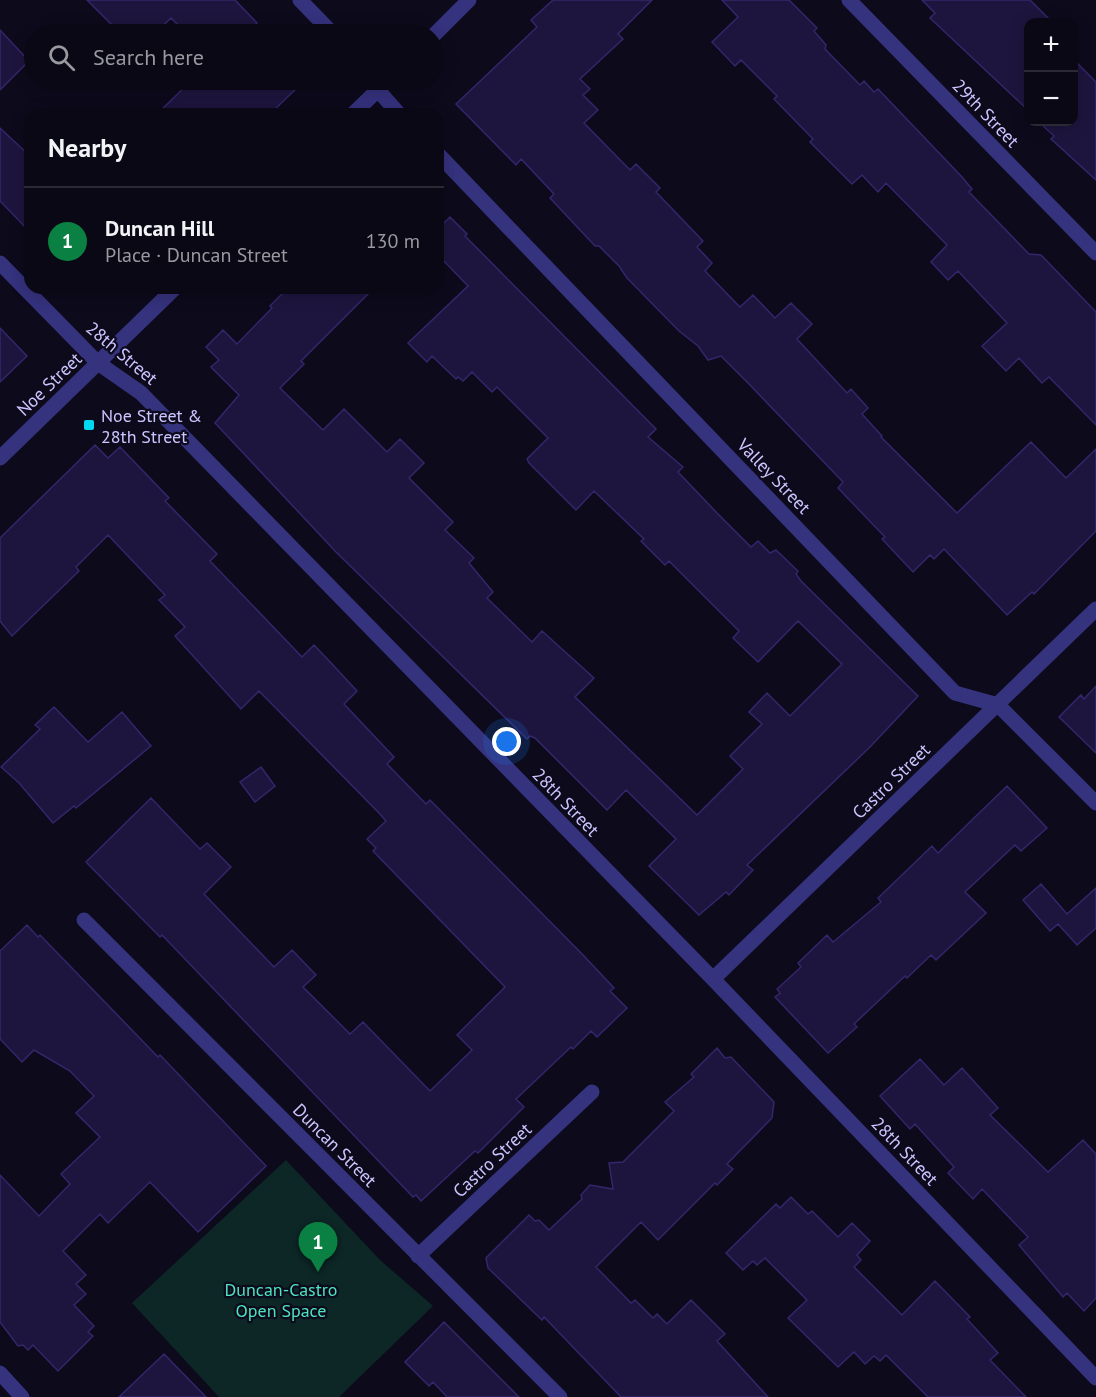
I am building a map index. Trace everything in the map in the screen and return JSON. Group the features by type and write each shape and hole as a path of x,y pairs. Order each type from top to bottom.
{"street":[{"path":"300,0 323,24"},
{"path":"444,25 469,0"},
{"name":"29th Street","path":"849,0 1096,253"},
{"path":"357,108 370,90"},
{"path":"377,90 394,108"},
{"name":"Valley Street","path":"444,160 955,693 998,705 1096,803"},
{"name":"28th Street","path":"0,262 24,287"},
{"name":"28th Street","path":"31,294 98,363 141,393 713,980 1096,1378"},
{"name":"Noe Street","path":"0,458 170,294"},
{"name":"Castro Street","path":"713,980 1096,609"},
{"name":"Duncan Street","path":"84,920 560,1397"},
{"name":"Castro Street","path":"418,1256 592,1092"},
{"path":"0,1373 21,1397"}],"green space":[{"name":"Duncan-Castro Open Space","path":"286,1160 380,1260 433,1306 339,1397 219,1397 132,1303"}],"building":[{"path":"87,0 235,0 257,23 177,24 171,18 165,24 111,24"},
{"path":"553,0 652,0 618,34 623,39 580,79 590,89 583,95 598,110 584,123 630,170 636,164 660,188 656,192 703,241 697,247 712,263 705,271 740,307 753,295 775,318 791,303 812,324 797,339 847,393 851,389 868,408 862,414 881,437 957,513 1031,442 1066,478 1096,449 1096,531 1034,594 1032,592 1007,615 944,549 934,559 930,555 913,572 882,539 885,537 838,488 843,482 749,384 721,356 708,360 698,346 679,331 627,278 619,266 599,246 595,246 550,198 554,194 521,159 516,165 456,104 537,27 531,20"},
{"path":"722,0 789,0 817,28 814,31 826,45 825,49 860,85 864,81 874,92 878,89 962,177 972,189 969,192 1029,254 1041,255 1096,312 1096,425 1049,377 1042,383 1019,358 1006,371 982,346 1007,323 958,271 948,280 931,262 947,245 886,183 878,192 862,175 852,184 810,142 813,139 774,99 777,96 741,60 735,66 712,42 738,17"},
{"path":"922,0 1030,0 1048,18 1024,18 1024,106 930,18 935,13"},
{"path":"0,30 24,56 24,66 0,90"},
{"path":"1078,64 1096,82 1096,180 1051,139 1054,136 1043,126 1078,126"},
{"path":"182,90 295,90 276,108 163,108"},
{"path":"0,128 24,150 24,226 0,201"},
{"path":"450,217 467,234 465,236 656,429 648,437 683,467 678,472 751,547 758,541 770,553 776,550 798,571 796,574 801,581 918,696 870,747 747,865 753,870 729,895 726,892 699,915 649,866 676,839 626,790 607,810 535,738 530,736 527,739 336,552 215,423 239,395 211,367 219,360 206,347 223,330 237,344 272,308 270,306 282,294 368,294 301,361 304,364 280,388 323,430 344,409 387,452 400,439 424,463 409,478 453,522 445,530 474,558 469,563 493,592 487,598 532,642 542,631 594,678 575,697 697,815 743,769 730,756 762,724 749,712 767,693 790,716 842,664 798,621 758,662 733,638 739,631 669,561 665,565 641,541 644,539 594,491 576,510 529,463 527,459 548,438 497,387 492,392 472,372 463,381 458,377 456,379 432,356 427,362 408,343 468,286 444,261 444,223"},
{"path":"0,328 27,356 0,382"},
{"path":"95,445 108,458 120,447 169,498 165,501 217,554 210,561 302,657 314,645 333,665 357,691 344,704 394,757 387,764 426,804 430,800 583,955 614,988 610,991 627,1008 597,1037 591,1031 573,1049 571,1047 516,1099 524,1107 478,1153 475,1151 421,1201 416,1195 413,1197 162,935 160,937 86,862 151,798 200,849 207,843 231,867 204,894 274,967 292,950 316,975 303,987 350,1034 363,1022 430,1091 472,1050 457,1035 505,987 373,851 376,848 367,839 386,821 379,813 259,691 241,709 175,636 185,627 159,600 165,595 108,535 76,567 79,571 12,636 0,621 0,538"},
{"path":"1096,686 1096,753 1059,717 1081,695 1084,699"},
{"path":"54,707 88,742 122,712 151,746 76,808 74,806 53,823 19,783 1,767 40,729 35,725"},
{"path":"261,767 275,786 255,802 240,782"},
{"path":"1007,786 1047,828 1021,851 1015,845 965,892 986,913 936,960 931,955 907,978 905,976 854,1024 857,1027 828,1053 775,997 780,993 777,989 801,967 798,963 827,935 833,942 881,902 878,898 932,846 938,853"},
{"path":"1041,884 1067,914 1096,888 1096,928 1077,945 1058,924 1050,931 1023,900"},
{"path":"27,925 38,937 40,935 158,1057 160,1055 266,1166 198,1232 150,1182 108,1223 100,1214 63,1251 86,1275 76,1284 86,1294 74,1305 94,1326 88,1332 93,1336 58,1371 33,1345 28,1350 23,1345 18,1346 0,1322 0,1175 39,1216 70,1184 61,1174 100,1137 76,1113 94,1096 70,1071 34,1050 22,1062 0,1039 0,951"},
{"path":"717,1048 725,1058 731,1057 774,1102 772,1118 727,1164 733,1169 717,1185 715,1183 658,1240 641,1222 596,1267 631,1303 635,1300 653,1318 657,1314 667,1324 691,1300 725,1334 717,1341 768,1397 621,1397 544,1317 542,1320 488,1268 486,1258 529,1215 535,1221 539,1220 549,1230 582,1199 581,1195 590,1185 613,1189 609,1163 623,1162 674,1111 665,1102 694,1077 691,1074"},
{"path":"920,1059 944,1085 962,1068 998,1108 990,1115 1048,1172 1083,1140 1096,1154 1096,1298 1084,1311 1067,1293 1063,1297 1019,1245 1028,1237 982,1189 973,1199 948,1173 954,1167 915,1124 910,1129 880,1096"},
{"path":"791,1197 808,1214 812,1211 838,1237 852,1223 870,1241 857,1255 861,1260 854,1267 902,1315 935,1281 970,1317 967,1319 998,1353 990,1360 1026,1397 928,1397 886,1355 880,1361 874,1356 865,1364 854,1352 838,1367 788,1318 807,1300 765,1258 757,1265 753,1261 743,1270 726,1253 776,1204 780,1208"},
{"path":"444,1322 519,1397 447,1397 433,1382 429,1386 405,1362"},
{"path":"164,1354 206,1397 119,1397"}],"place":[{"name":"Noe Street & 28th Street","path":"89,425"},
{"name":"Duncan Hill","path":"318,1272"}]}
